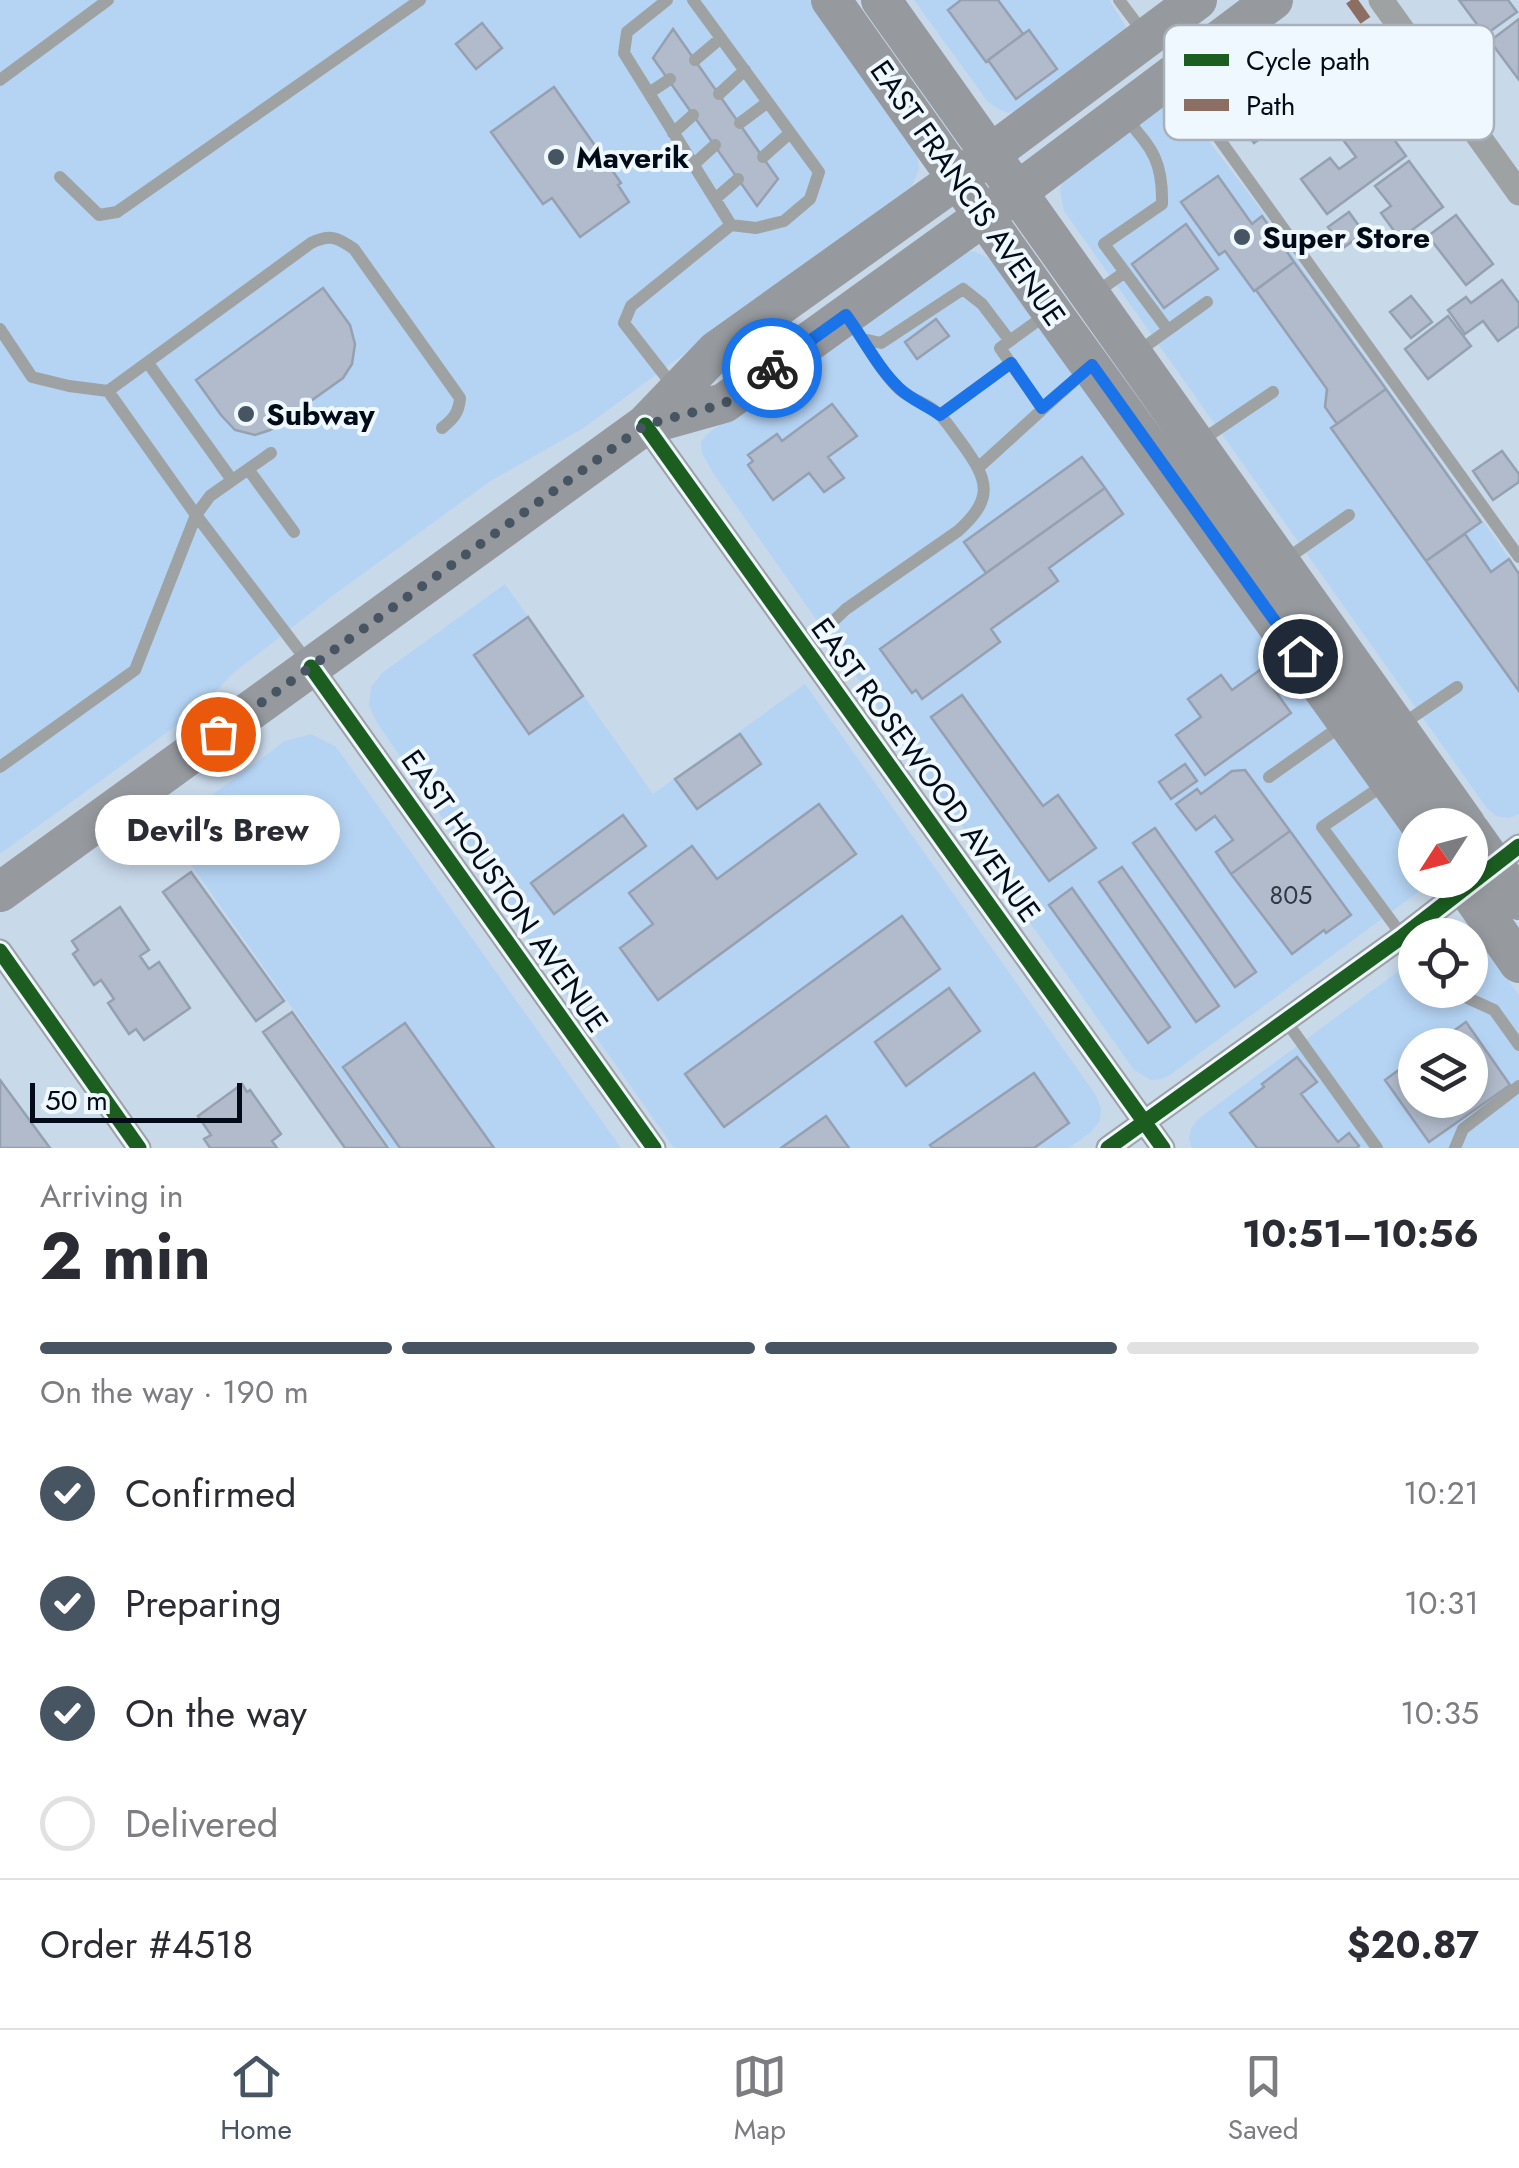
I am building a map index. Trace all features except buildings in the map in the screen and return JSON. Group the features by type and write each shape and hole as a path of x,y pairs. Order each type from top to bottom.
{"main road":[{"name":"EAST FRANCIS AVENUE","path":"831,0 1409,808"},
{"name":"EAST FRANCIS AVENUE","path":"880,0 1454,808"},
{"path":"1164,25 1197,0"},
{"path":"1240,25 1273,0"},
{"path":"0,892 645,425 716,351 1164,25"},
{"path":"645,425 724,404 854,327 984,215 1164,82"},
{"name":"EAST FRANCIS AVENUE","path":"1488,873 1519,900"},
{"name":"EAST FRANCIS AVENUE","path":"1488,878 1519,964"}],"street":[{"path":"1381,0 1399,25"},
{"path":"1481,140 1519,193"},
{"name":"EAST ROSEWOOD AVENUE","path":"645,425 1163,1148"},
{"name":"EAST HOUSTON AVENUE","path":"312,667 654,1148"},
{"path":"1436,918 1457,898"},
{"path":"0,951 139,1148"},
{"path":"1108,1148 1286,1021 1398,952"}],"lane":[{"path":"0,80 108,0"},
{"path":"60,177 99,215 117,212 420,0"},
{"path":"667,0 627,32 624,53 731,225"},
{"path":"678,392 624,323 631,306 731,225 756,228 784,221 810,199 819,172 693,0"},
{"path":"1119,0 1147,38"},
{"path":"694,60 721,38"},
{"path":"719,94 745,70"},
{"path":"650,93 670,79"},
{"path":"740,124 768,102"},
{"path":"1122,113 1156,156 1162,204 1104,244 1168,330"},
{"path":"673,132 693,115"},
{"path":"763,157 790,133"},
{"path":"1221,140 1519,557"},
{"path":"693,165 715,146"},
{"path":"715,200 738,179"},
{"path":"0,329 32,377 108,391 325,236 354,249 460,398 454,419 442,428"},
{"path":"1091,296 1124,272"},
{"path":"854,327 881,344 963,289 982,304 1010,340"},
{"path":"1133,356 1207,302"},
{"path":"1042,408 1000,348 1051,311"},
{"path":"802,643 958,530 975,516 982,500 984,485 979,468 940,415 897,387 854,327"},
{"path":"148,363 232,480"},
{"path":"940,415 1011,363"},
{"path":"979,468 1092,365"},
{"path":"108,391 312,667"},
{"path":"1196,444 1273,392"},
{"path":"0,766 135,670 196,515 210,496 271,453"},
{"path":"248,469 294,532"},
{"path":"1280,563 1349,516"},
{"path":"1397,728 1457,688"},
{"path":"1270,777 1347,721"},
{"path":"1389,781 1322,826 1398,930"},
{"path":"1488,1007 1519,1044"},
{"path":"1286,1021 1377,1148"},
{"path":"1455,1148 1462,1129 1519,1086"}],"shaded area":[{"path":"0,0 812,0 917,152 919,169 912,186 585,427 489,482 327,600 231,675 202,707 0,854"},
{"path":"914,0 1109,0 1126,27 1125,32 1021,109 1008,113 988,102"},
{"path":"1164,104 1164,140 1208,140 1261,210 1519,572 1519,814 1509,818 1496,816 1486,807 1064,211 1060,191 1063,177"},
{"path":"976,252 996,262 1398,827 1398,898 1410,898 1161,1079 1151,1080 1134,1070 702,453 701,442 706,435 948,257"},
{"path":"505,584 653,794 805,684 1095,1094 1101,1108 1100,1121 1091,1132 1069,1148 674,1148 432,803 369,705 371,687 382,673"},
{"path":"311,734 336,747 621,1148 391,1148 166,829 285,741"},
{"path":"1488,953 1519,995 1519,1148 1192,1148 1191,1128 1398,972 1398,1008 1488,1008"}],"marked path":[{"path":"1351,0 1369,25"}],"cycle path":[{"path":"645,425 1163,1148"},
{"path":"311,667 654,1148"},
{"path":"1108,1148 1403,936 1519,846"},
{"path":"0,951 139,1148"}],"way so far":[{"path":"218,734 645,425 724,404 772,368"}],"place":[{"name":"Maverik","path":"556,157"},
{"name":"Super Store","path":"1242,237"},
{"name":"Subway","path":"246,414"},
{"name":"Devil's Brew","path":"218,734"}],"route":[{"path":"772,368 846,315 897,387 940,415 1011,363 1042,408 1092,365 1300,656"}]}
